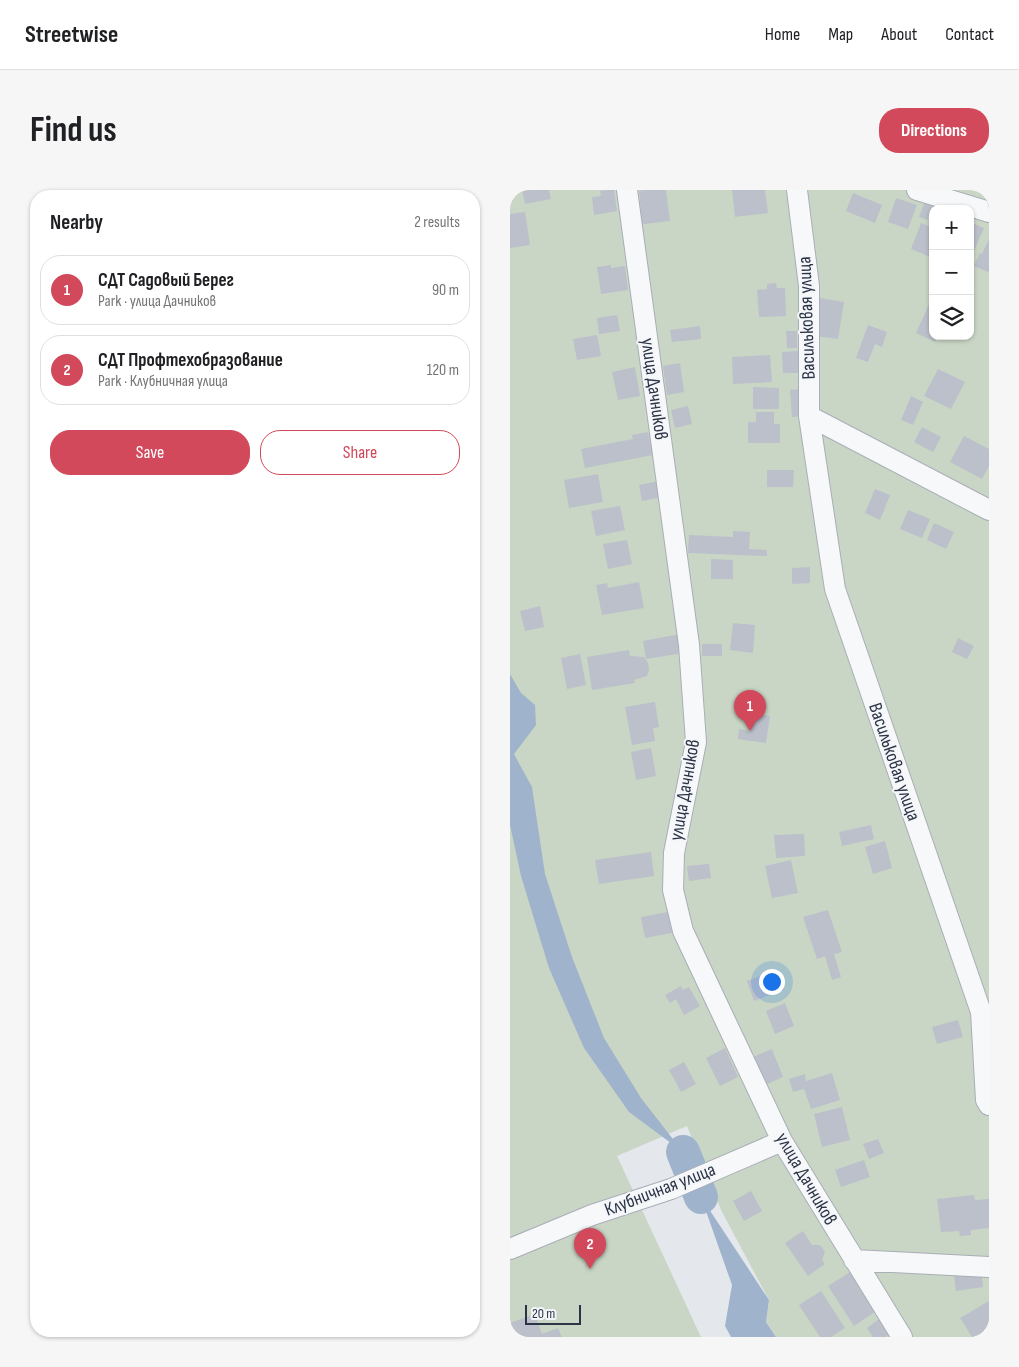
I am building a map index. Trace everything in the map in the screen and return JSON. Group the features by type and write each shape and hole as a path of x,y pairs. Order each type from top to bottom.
{"street":[{"name":"улица Дачников","path":"627,190 689,644 696,742 674,853 673,890 683,931 782,1141 902,1337"},
{"name":"Васильковая улица","path":"797,190 809,286 809,416 835,589 981,1012 986,1100 989,1105"},
{"path":"917,190 989,212"},
{"path":"809,416 989,510"},
{"name":"Клубничная улица","path":"510,1249 592,1216 671,1189 782,1141"},
{"path":"854,1260 989,1267"}],"green space":[{"path":"510,190 989,190 989,1337 776,1337 766,1322 769,1300 722,1212 687,1126 617,1156 701,1337 510,1337"}],"water":[{"path":"510,674 521,693 535,705 536,725 514,754 532,787 545,874 572,957 604,1038 641,1098 683,1152 629,1112 584,1048 549,968 521,876 510,825"},
{"path":"701,1197 769,1300 766,1322 776,1337 731,1337 725,1326 732,1285"}],"building":[{"path":"522,190 549,190 551,199 525,204"},
{"path":"614,190 617,211 594,215 592,197 601,196 600,191"},
{"path":"666,190 670,221 636,225 634,211 641,210 639,191"},
{"path":"732,190 765,190 768,213 735,217"},
{"path":"853,193 882,205 875,223 846,211"},
{"path":"896,198 917,205 908,229 888,222"},
{"path":"926,199 934,202 933,205 929,205 927,220 919,217"},
{"path":"525,212 530,245 510,248 510,214"},
{"path":"921,223 929,226 929,256 911,249"},
{"path":"974,224 984,228 974,251"},
{"path":"989,239 988,272 974,266 980,253 982,254"},
{"path":"611,265 611,268 625,266 628,290 601,294 597,267"},
{"path":"776,283 777,288 785,288 786,316 759,317 757,290 767,289 767,284"},
{"path":"820,298 844,302 838,339 815,336"},
{"path":"929,304 929,339 916,333"},
{"path":"617,315 620,331 599,334 597,318"},
{"path":"868,325 887,332 882,347 875,344 868,362 856,358"},
{"path":"700,326 701,339 672,342 670,330"},
{"path":"786,331 797,331 797,348 787,348"},
{"path":"597,335 601,356 577,360 573,339"},
{"path":"798,351 799,373 783,373 782,352"},
{"path":"770,355 772,382 733,384 732,357"},
{"path":"680,363 684,392 667,395 663,366"},
{"path":"635,367 640,396 618,400 612,372"},
{"path":"938,369 965,382 951,409 924,396"},
{"path":"753,387 779,388 779,409 753,409"},
{"path":"801,389 802,416 792,417 790,390"},
{"path":"911,396 923,402 913,425 901,420"},
{"path":"688,406 692,424 675,428 671,410"},
{"path":"756,412 774,412 774,424 780,424 780,443 748,443 748,422 756,422"},
{"path":"922,427 941,437 933,452 914,442"},
{"path":"648,432 653,455 585,468 581,449 633,439 632,435"},
{"path":"964,436 989,449 989,466 982,479 950,462"},
{"path":"767,470 794,470 793,487 767,487"},
{"path":"598,474 603,502 569,508 564,480"},
{"path":"659,481 662,497 642,501 639,485"},
{"path":"875,489 890,495 880,520 865,513"},
{"path":"620,506 625,530 596,536 591,511"},
{"path":"908,510 930,519 922,538 900,529"},
{"path":"934,523 954,532 946,549 927,540"},
{"path":"733,531 750,532 749,549 767,550 767,556 688,553 689,535 733,537"},
{"path":"627,540 632,564 608,569 603,544"},
{"path":"711,559 733,560 733,579 711,579"},
{"path":"810,567 810,583 792,584 792,568"},
{"path":"639,582 644,608 602,615 596,585 607,583 608,588"},
{"path":"540,606 544,627 525,631 520,611"},
{"path":"733,623 755,625 753,653 730,650"},
{"path":"680,634 683,653 646,659 643,641"},
{"path":"958,638 974,646 967,659 952,652"},
{"path":"702,644 722,644 722,656 702,656"},
{"path":"629,650 630,656 644,657 648,663 649,670 647,676 634,680 635,683 592,690 587,657"},
{"path":"580,654 586,685 567,689 561,658"},
{"path":"655,702 659,727 653,728 655,741 632,745 625,707"},
{"path":"752,713 770,716 766,743 738,739 739,729 750,731"},
{"path":"651,748 656,776 636,780 631,752"},
{"path":"871,825 874,839 842,846 839,832"},
{"path":"804,834 805,856 776,858 774,835"},
{"path":"885,841 892,868 873,874 865,847"},
{"path":"651,852 654,876 599,884 595,860"},
{"path":"791,860 798,893 772,898 765,866"},
{"path":"709,864 711,878 689,881 687,866"},
{"path":"828,910 842,952 834,954 841,977 832,980 825,956 817,959 803,917"},
{"path":"668,912 672,933 645,938 641,917"},
{"path":"777,970 784,990 754,1001 747,981"},
{"path":"681,986 683,990 689,987 700,1006 684,1015 676,999 670,1003 665,995"},
{"path":"785,1003 794,1026 775,1034 766,1011"},
{"path":"958,1020 963,1037 937,1044 932,1027"},
{"path":"725,1048 738,1077 720,1086 706,1058"},
{"path":"772,1049 783,1077 765,1085 753,1057"},
{"path":"684,1062 696,1084 681,1092 669,1070"},
{"path":"832,1073 840,1100 811,1109 804,1089 793,1092 789,1079 805,1074 806,1081"},
{"path":"842,1107 850,1140 822,1147 814,1114"},
{"path":"878,1139 884,1153 869,1159 863,1144"},
{"path":"864,1160 870,1177 841,1187 835,1170"},
{"path":"751,1191 762,1211 744,1221 733,1201"},
{"path":"974,1195 975,1200 989,1199 989,1228 971,1230 971,1235 960,1236 959,1231 941,1232 937,1199"},
{"path":"803,1231 812,1245 820,1245 825,1252 822,1260 825,1264 808,1276 785,1243"},
{"path":"981,1271 983,1287 956,1291 954,1275"},
{"path":"850,1272 876,1311 854,1326 828,1286"},
{"path":"821,1291 845,1328 831,1337 820,1337 799,1305"},
{"path":"989,1301 989,1337 972,1337 960,1318"},
{"path":"535,1314 542,1334 558,1328 562,1337 510,1337 510,1323"},
{"path":"879,1319 889,1335 886,1337 873,1337 867,1328"}],"waterway":[{"path":"683,1152 701,1197"}],"place":[{"name":"СДТ Садовый Берег","path":"750,731"},
{"name":"СДТ Профтехобразование","path":"590,1269"}]}
